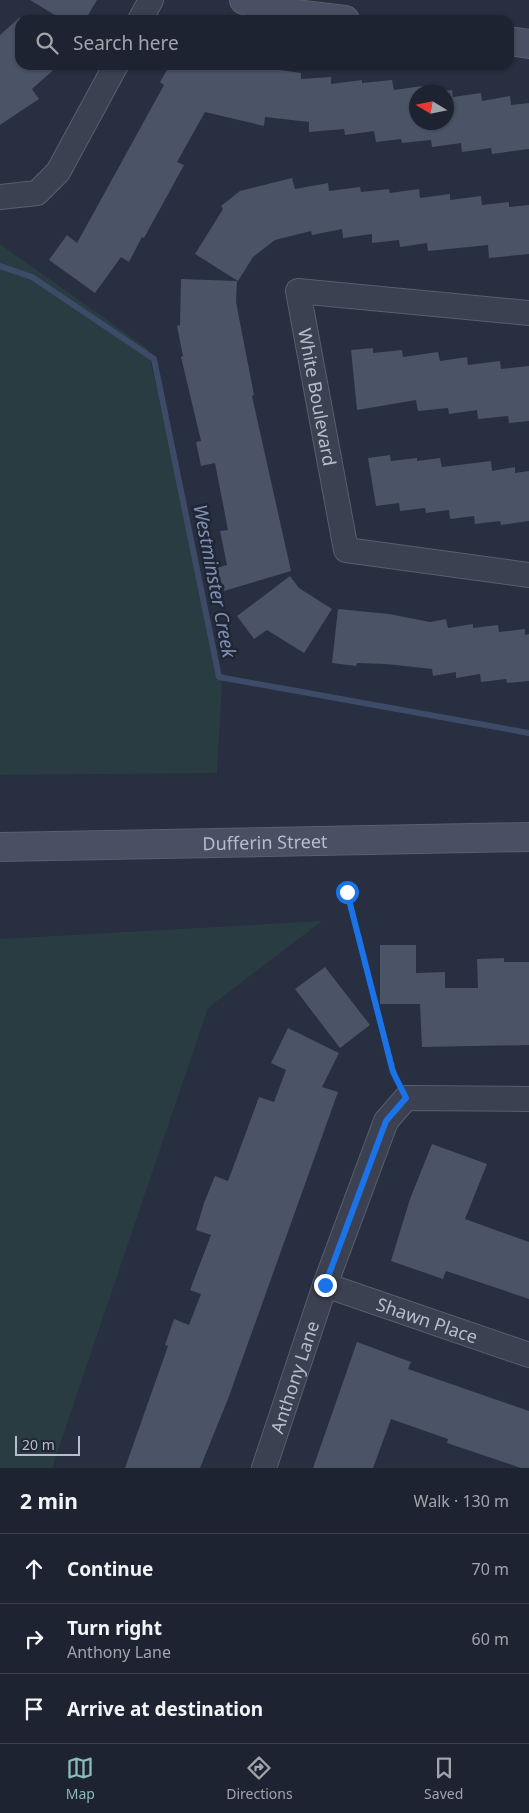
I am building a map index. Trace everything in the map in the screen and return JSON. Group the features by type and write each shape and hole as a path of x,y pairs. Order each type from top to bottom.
{"main road":[{"path":"244,0 304,15"},
{"path":"514,42 529,44"},
{"name":"Dufferin Street","path":"0,847 529,837"}],"street":[{"path":"143,15 151,0"},
{"path":"0,197 37,192 58,172 113,70"},
{"name":"White Boulevard","path":"529,312 298,291 346,550 529,575"},
{"path":"406,1098 529,1099"},
{"name":"Anthony Lane","path":"264,1468 325,1285 386,1121 406,1098"},
{"name":"Shawn Place","path":"325,1285 529,1355"}],"path":[{"path":"347,892 393,1072 406,1098"}],"green space":[{"path":"0,244 148,349 222,685 217,773 0,775"},
{"path":"322,921 208,1008 52,1468 0,1468 0,939"}],"building":[{"path":"30,0 97,0 88,15 55,15"},
{"path":"15,22 15,70 53,70 32,89 39,99 0,125 0,35"},
{"path":"167,70 280,70 301,73 301,79 331,77 331,84 362,80 362,83 392,80 394,90 409,88 409,130 454,130 454,97 481,93 482,101 510,96 511,105 529,103 529,149 492,154 491,148 462,152 461,143 432,147 431,140 402,143 401,139 376,142 374,131 345,135 344,129 309,132 309,122 265,117 264,126 205,112 177,162 184,165 144,238 142,237 129,262 121,257 95,293 49,260 67,235 77,243 164,85 160,82"},
{"path":"292,178 295,189 328,183 329,191 360,187 361,192 389,189 390,193 419,189 420,198 450,194 450,200 481,196 482,205 509,202 509,207 529,205 529,254 489,258 488,245 428,251 427,243 400,247 399,240 372,243 372,234 343,238 342,229 312,235 311,231 275,240 253,257 238,281 195,254 223,209 221,206 240,191"},
{"path":"181,279 237,281 236,302 254,395 252,396 291,571 224,591 217,568 227,565 220,531 228,530 215,463 201,466 196,442 201,441 181,357 183,356 177,326 180,325"},
{"path":"373,348 373,353 402,350 403,357 438,352 440,361 467,357 468,365 500,361 501,369 529,366 529,421 509,423 508,416 478,419 477,410 449,414 448,408 418,411 416,400 357,410 351,350"},
{"path":"390,455 391,461 417,458 417,461 440,458 442,467 491,461 492,471 515,467 515,473 529,471 529,521 501,525 500,521 475,524 474,516 450,519 449,510 426,513 425,508 400,511 399,503 376,506 368,458"},
{"path":"290,576 299,588 332,609 304,653 267,630 254,639 237,616"},
{"path":"338,609 389,614 430,622 446,619 448,628 473,624 473,628 498,625 499,632 525,629 525,635 529,634 529,681 507,683 506,679 481,682 480,674 456,678 456,672 433,676 432,669 386,664 357,663 356,666 332,663"},
{"path":"380,945 416,945 416,973 445,972 445,988 478,988 477,959 504,958 504,962 529,962 529,1045 422,1047 420,1004 380,1004"},
{"path":"325,967 370,1025 340,1048 295,989"},
{"path":"288,1028 339,1053 322,1087 338,1092 228,1399 200,1468 125,1468 168,1346 165,1345 174,1319 189,1325 201,1294 190,1290 211,1235 196,1230 204,1203 215,1176 228,1181 259,1097 274,1102 286,1070 271,1063"},
{"path":"432,1144 487,1164 465,1219 529,1242 529,1299 446,1271 443,1279 391,1261 410,1199"},
{"path":"357,1342 411,1362 408,1369 529,1411 529,1468 521,1468 447,1443 448,1439 391,1419 373,1468 313,1468"}],"waterway":[{"name":"Westminster Creek","path":"0,266 32,277 154,359 219,677 529,733"}],"route":[{"path":"325,1285 386,1121 406,1098 393,1072 347,892"}]}
